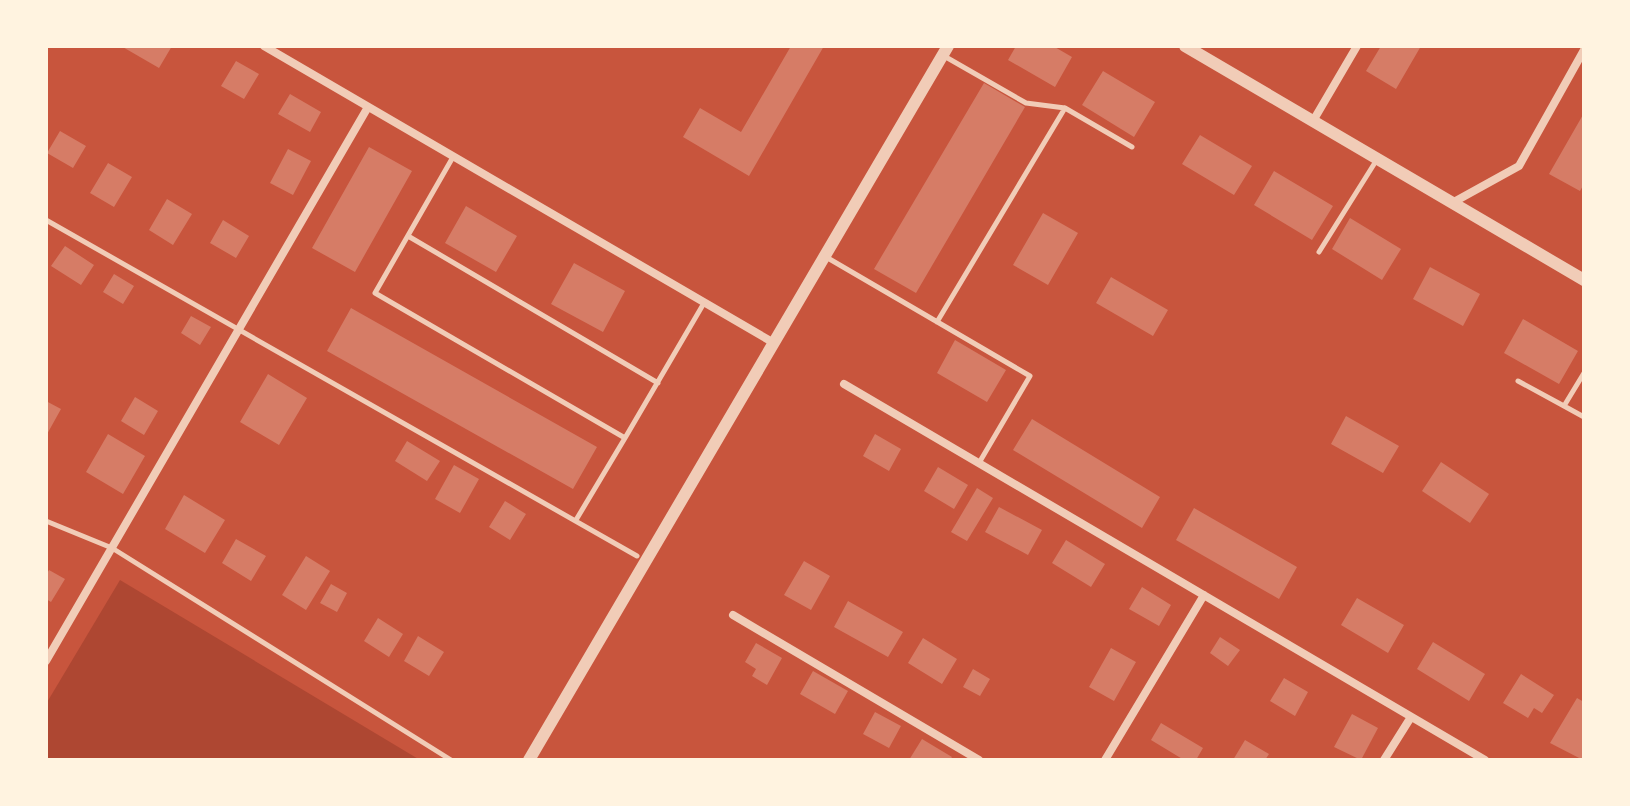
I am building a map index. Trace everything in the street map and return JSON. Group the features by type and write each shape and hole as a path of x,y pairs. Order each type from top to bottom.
{"street":[{"path":"264,46 774,343"},
{"path":"1185,46 1584,280"},
{"path":"1313,121 1357,46"},
{"path":"1452,203 1519,166 1584,50"},
{"path":"529,760 946,51"},
{"path":"46,661 368,107"},
{"path":"844,384 1485,760"},
{"path":"1105,760 1204,595"},
{"path":"733,615 979,760"},
{"path":"1384,760 1411,717"}],"lane":[{"path":"946,51 1026,103 1065,108 1132,147"},
{"path":"937,322 1065,108"},
{"path":"453,157 375,293 625,438"},
{"path":"1319,252 1377,159"},
{"path":"46,220 637,556"},
{"path":"408,236 658,383"},
{"path":"825,256 1030,376 979,464"},
{"path":"576,520 704,303"},
{"path":"1564,406 1584,373"},
{"path":"1518,381 1584,417"},
{"path":"46,521 112,548 451,760"}],"shaded area":[{"path":"120,580 420,760 46,760 46,704"}],"building":[{"path":"121,46 172,46 159,68"},
{"path":"791,46 824,46 749,176 683,137 700,108 741,132"},
{"path":"1016,46 1053,46 1072,57 1055,87 1008,60"},
{"path":"1381,46 1421,46 1396,89 1366,71"},
{"path":"236,61 259,74 244,99 221,86"},
{"path":"1103,71 1155,102 1134,137 1082,105"},
{"path":"984,83 1025,107 916,293 874,269"},
{"path":"290,94 321,112 310,132 278,114"},
{"path":"1584,113 1584,184 1580,191 1549,174"},
{"path":"60,131 86,146 73,168 47,153"},
{"path":"1200,135 1252,166 1234,195 1182,164"},
{"path":"369,147 412,171 355,272 312,248"},
{"path":"288,149 311,161 293,195 270,183"},
{"path":"108,163 132,177 114,207 90,193"},
{"path":"1274,171 1333,206 1312,240 1254,205"},
{"path":"167,199 192,214 173,245 149,230"},
{"path":"466,206 517,236 496,272 445,243"},
{"path":"1043,213 1078,233 1048,285 1013,265"},
{"path":"1350,218 1401,249 1382,280 1332,249"},
{"path":"223,220 249,236 236,258 210,243"},
{"path":"65,246 94,265 81,285 51,266"},
{"path":"574,263 625,291 603,332 551,304"},
{"path":"1430,267 1480,294 1463,326 1413,299"},
{"path":"114,274 134,286 123,304 103,292"},
{"path":"1111,277 1168,310 1153,336 1096,303"},
{"path":"351,308 597,447 573,489 327,351"},
{"path":"191,316 211,327 200,345 181,333"},
{"path":"1523,319 1578,351 1559,384 1504,353"},
{"path":"955,340 1006,370 987,402 937,373"},
{"path":"268,374 307,398 279,445 240,422"},
{"path":"135,397 158,411 144,435 121,421"},
{"path":"46,401 61,409 46,436"},
{"path":"1346,416 1399,446 1383,473 1331,444"},
{"path":"1032,419 1160,497 1142,528 1013,450"},
{"path":"108,434 145,456 123,494 86,472"},
{"path":"875,434 901,449 889,471 863,456"},
{"path":"407,441 440,461 427,481 395,461"},
{"path":"1441,462 1489,494 1470,523 1422,491"},
{"path":"454,465 479,479 460,513 435,499"},
{"path":"938,467 968,485 954,509 924,491"},
{"path":"977,488 993,498 967,541 951,532"},
{"path":"184,495 225,520 205,553 165,529"},
{"path":"505,501 526,514 510,540 489,527"},
{"path":"999,507 1042,530 1028,555 985,532"},
{"path":"1194,508 1297,567 1279,599 1176,540"},
{"path":"236,539 266,556 251,581 222,563"},
{"path":"1066,540 1105,564 1091,587 1052,563"},
{"path":"306,556 330,571 306,610 282,595"},
{"path":"804,561 830,576 811,610 784,595"},
{"path":"49,570 65,579 51,602 46,599 46,575"},
{"path":"331,584 347,593 337,612 320,603"},
{"path":"1142,587 1171,605 1159,626 1129,609"},
{"path":"1357,598 1404,625 1388,653 1341,625"},
{"path":"848,601 903,632 888,657 834,627"},
{"path":"378,618 403,634 389,657 364,641"},
{"path":"418,636 444,652 429,676 404,661"},
{"path":"1220,637 1240,650 1228,666 1210,653"},
{"path":"923,638 957,659 942,684 908,663"},
{"path":"1433,642 1485,674 1469,701 1417,669"},
{"path":"756,643 782,658 767,685 752,676 756,669 745,662"},
{"path":"1111,648 1136,662 1114,701 1089,687"},
{"path":"973,669 990,679 980,696 963,687"},
{"path":"813,671 848,691 835,714 800,694"},
{"path":"1521,674 1554,695 1542,713 1534,708 1528,718 1503,703"},
{"path":"1284,678 1308,692 1295,716 1270,701"},
{"path":"1577,698 1584,702 1583,760 1550,743"},
{"path":"875,712 901,726 889,748 863,734"},
{"path":"1352,714 1378,728 1361,760 1334,747"},
{"path":"1161,723 1203,748 1196,760 1184,760 1151,740"},
{"path":"922,739 952,757 950,760 909,760"},
{"path":"1245,740 1269,754 1265,760 1233,760"}]}
